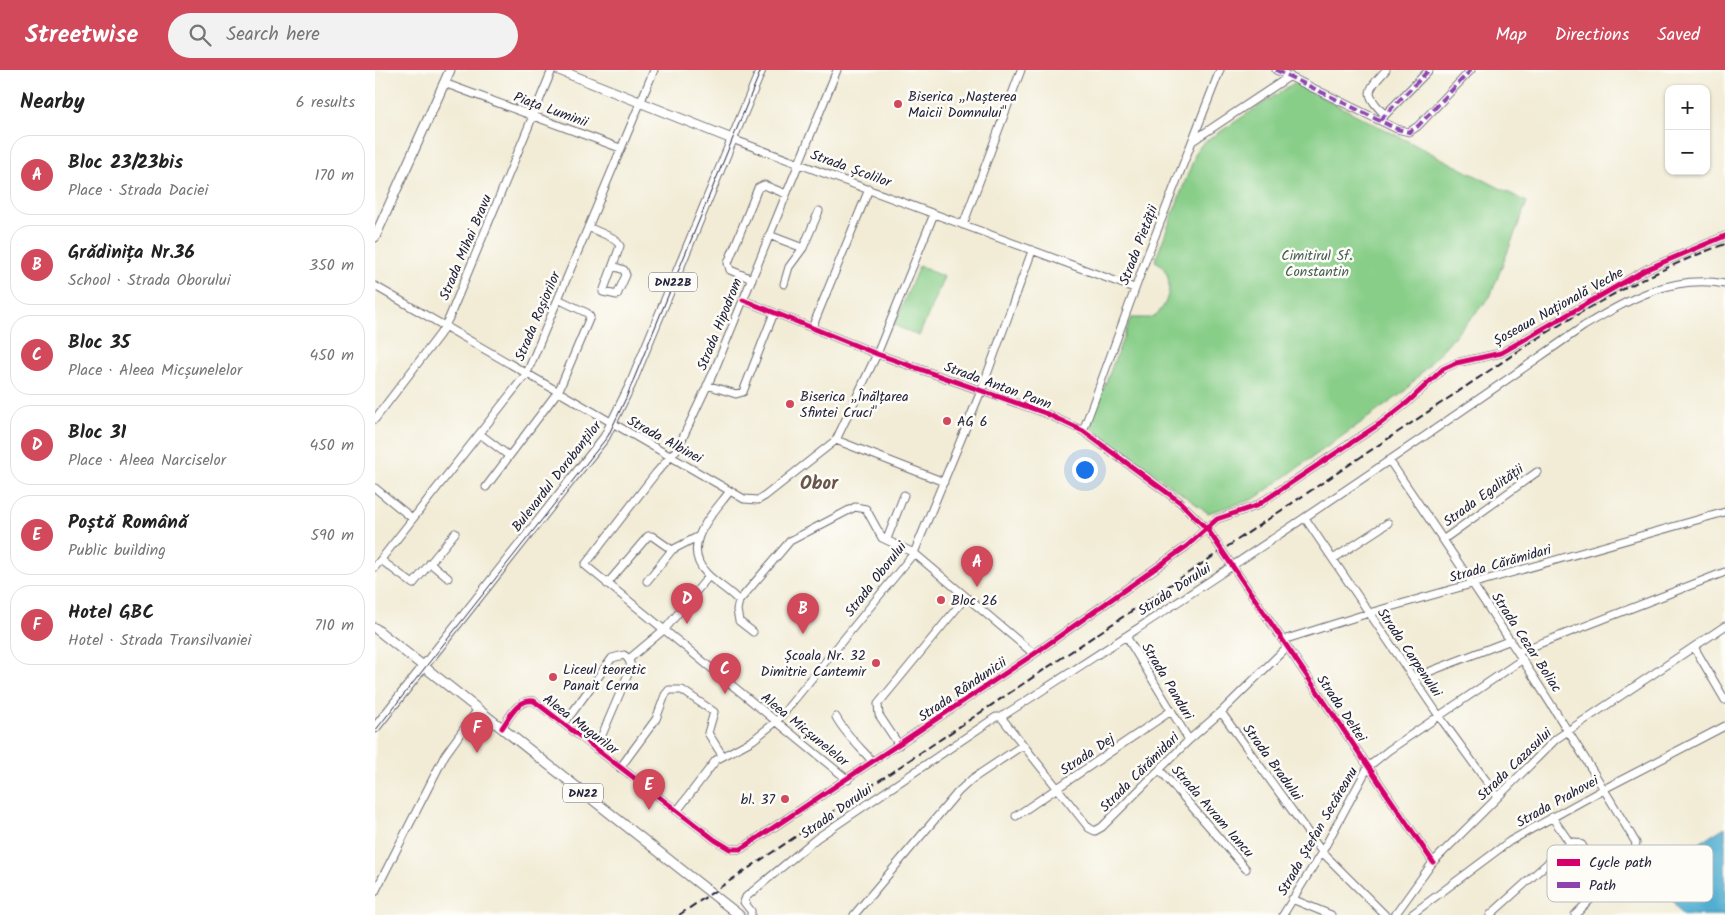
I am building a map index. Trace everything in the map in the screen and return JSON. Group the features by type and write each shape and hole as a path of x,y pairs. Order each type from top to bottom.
{"main road":[{"path":"375,237 450,70"},
{"name":"Strada Școlilor","path":"559,70 732,139"},
{"name":"Bulevardul Dorobanților","path":"375,728 613,424 761,70"},
{"name":"DN22","path":"375,628 739,915"}],"street":[{"name":"Strada Mihai Bravu","path":"375,419 444,327 535,116 552,70"},
{"name":"Strada Roșiorilor","path":"375,567 527,373 654,70"},
{"name":"Strada Hipodrom","path":"585,565 678,448 743,300 837,70"},
{"path":"963,225 1021,70"},
{"name":"Strada Pietății","path":"1083,431 1135,288 1220,70"},
{"path":"1279,70 1383,118 1404,132 1414,130 1471,70"},
{"path":"1383,118 1370,99 1369,93 1371,87 1386,70"},
{"path":"1383,118 1429,70"},
{"path":"1193,140 1290,76"},
{"name":"Piața Luminii","path":"444,83 620,148"},
{"name":"Strada Școlilor","path":"732,139 1135,288"},
{"path":"751,279 730,270 728,263 758,188 764,185 786,194"},
{"path":"811,328 869,189"},
{"path":"784,284 789,267 803,248 819,211"},
{"path":"933,214 877,354 836,440 944,482"},
{"path":"588,227 618,242 620,246 613,266"},
{"path":"769,235 803,248"},
{"name":"Șoseaua Națională Veche","path":"1208,530 1217,519 1256,506 1374,428 1403,406 1443,369 1456,363 1501,353 1640,273 1725,236"},
{"name":"Strada Oborului","path":"677,811 710,767 722,756 753,740 777,721 914,553 981,391 1032,251"},
{"name":"Strada Dorului","path":"751,915 751,911 744,902 746,897 793,857 996,717 1001,717 1305,518 1584,326 1625,303 1679,282 1701,281 1725,284"},
{"name":"Strada Albinei","path":"375,286 444,327 559,390 613,424 671,455 744,499 758,500 836,440"},
{"path":"486,487 559,390 590,317 587,313 558,299"},
{"name":"Strada Anton Pann","path":"743,300 877,354 1045,413 1083,431 1180,502 1208,530 1232,566"},
{"path":"707,385 736,394 743,392 774,313"},
{"path":"480,434 509,456"},
{"name":"Strada Cezar Boliac","path":"1389,460 1475,584 1569,729 1636,845"},
{"name":"Strada Egalității","path":"1444,539 1537,472"},
{"path":"375,488 412,518"},
{"path":"647,581 672,550 697,537 730,491"},
{"path":"887,539 904,495"},
{"path":"753,632 739,621 737,610 739,601 790,541 855,507 866,509 882,538 914,553 1035,654"},
{"name":"Strada Cărămidari","path":"1283,640 1725,512"},
{"name":"Strada Carpenului","path":"1305,518 1439,716 1498,797"},
{"path":"1333,559 1388,523"},
{"name":"Strada Rândunicii","path":"722,845 733,850 741,849 848,780 1035,654 1208,530"},
{"path":"381,560 413,584 455,533"},
{"path":"607,584 648,536 652,536 672,550"},
{"path":"697,537 697,554 709,576 739,601"},
{"path":"431,563 448,578"},
{"name":"Aleea Micșunelelor","path":"585,565 848,780"},
{"name":"Strada Deltei","path":"1232,566 1433,862"},
{"path":"1518,652 1725,572"},
{"path":"629,659 664,630 709,576"},
{"path":"899,745 879,715 878,704 966,597"},
{"name":"Strada Cazasului","path":"1397,914 1433,862 1539,754 1569,729 1725,626"},
{"name":"Strada Panduri","path":"1126,636 1189,740"},
{"path":"1413,678 1511,640"},
{"name":"Strada Cărămidari","path":"1058,789 1089,828 1095,831 1102,827 1189,740 1221,712 1287,647"},
{"path":"1694,647 1724,696"},
{"path":"564,724 612,658 624,656 629,659 631,664 629,672 596,749"},
{"name":"Strada Ștefan Secăreanu","path":"1283,915 1322,852 1368,767 1523,659"},
{"path":"621,768 656,718 665,695 669,690 676,689 682,690 714,712 707,733 722,756"},
{"name":"Aleea Mugurilor","path":"502,728 519,705 529,700 539,704 722,845"},
{"path":"375,892 445,755 478,709"},
{"name":"Strada Dej","path":"1016,816 1171,711"},
{"name":"Strada Bradului","path":"1221,712 1322,852 1385,915"},
{"path":"836,717 842,729 857,742 873,762"},
{"path":"1001,717 1058,789"},
{"name":"Strada Prahovei","path":"1411,915 1479,863 1552,817 1725,726"},
{"path":"854,915 958,792 972,779 1023,745"},
{"name":"Strada Avram Iancu","path":"1160,770 1246,869"},
{"path":"1552,817 1570,843 1575,842 1582,845"},
{"path":"1490,915 1547,864"},
{"path":"1292,899 1331,915"},
{"path":"1575,915 1587,902"}],"green space":[{"name":"Cimitirul Sf. Constantin","path":"1294,83 1527,202 1490,297 1404,392 1254,499 1208,513 1089,426 1131,318 1150,318 1157,314 1167,299 1169,281 1162,266 1155,261 1197,150 1203,143"},
{"path":"919,266 944,277 919,336 894,325"}],"water":[{"path":"1725,827 1725,915 1682,915 1674,902 1713,902 1713,845 1697,845"}],"tram line":[{"path":"375,731 608,436 626,398 761,70"}],"railway":[{"path":"679,915 1532,342 1626,288 1675,264 1725,244"}],"marked path":[{"path":"1276,70 1397,129 1409,132 1418,126 1471,70"},
{"path":"1380,120 1429,70"}],"cycle path":[{"path":"502,728 519,706 528,701 534,701 715,840 730,849 741,849 1034,654 1187,546 1217,519 1256,506 1381,423 1408,402 1443,369 1456,363 1501,353 1647,269 1725,236"},
{"path":"743,300 877,354 1045,413 1083,431 1180,502 1208,530 1433,862"}],"place":[{"name":"Biserica „Nașterea Maicii Domnului\"","path":"898,104"},
{"name":"Biserica „Înălțarea Sfintei Cruci\"","path":"790,404"},
{"name":"AG 6","path":"947,421"},
{"name":"Bloc 23/23bis","path":"977,587"},
{"name":"Bloc 26","path":"941,600"},
{"name":"Bloc 31","path":"687,624"},
{"name":"Grădinița Nr.36","path":"803,634"},
{"name":"Școala Nr. 32 Dimitrie Cantemir","path":"876,663"},
{"name":"Liceul teoretic Panait Cerna","path":"553,677"},
{"name":"Bloc 35","path":"725,694"},
{"name":"Hotel GBC","path":"477,753"},
{"name":"bl. 37","path":"785,799"},
{"name":"Poștă Română","path":"649,810"}],"district":[{"name":"Obor","path":"819,482"}]}
